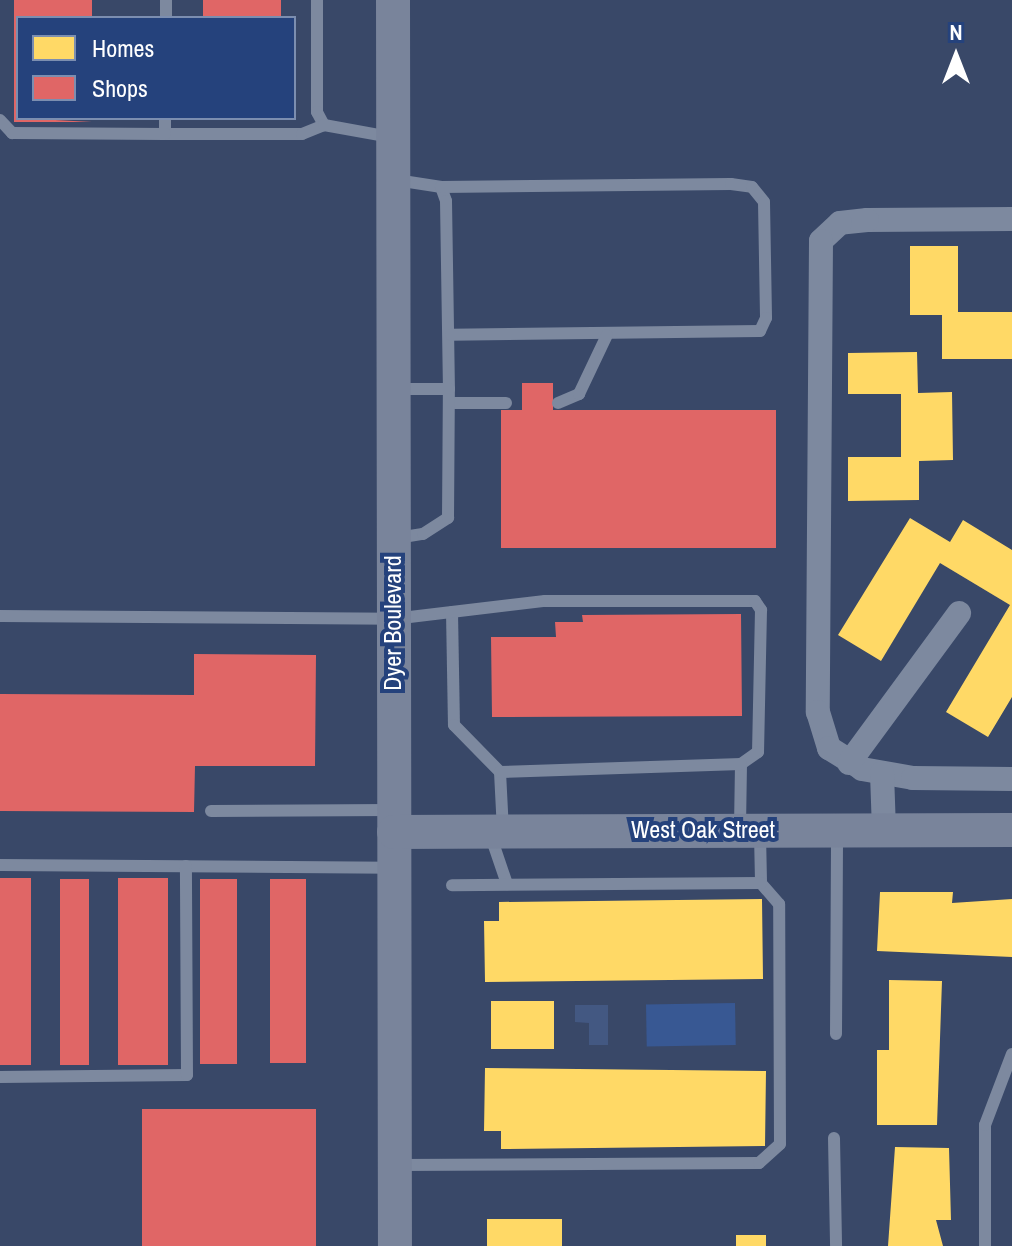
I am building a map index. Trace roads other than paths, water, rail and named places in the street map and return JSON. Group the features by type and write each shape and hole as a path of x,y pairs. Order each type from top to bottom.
{"main road":[{"name":"Dyer Boulevard","path":"393,0 395,1246"},
{"name":"West Oak Street","path":"394,821 496,831 1012,830"}],"street":[{"path":"1012,219 840,223 821,241 818,712 829,748 849,763 882,773 1012,779"},
{"path":"849,763 959,613"},
{"path":"882,773 884,830"}],"lane":[{"path":"317,0 317,112 324,125"},
{"path":"0,120 12,133 302,134 324,125 393,137"},
{"path":"165,120 165,134"},
{"path":"393,180 441,187 752,187 764,202 766,318 760,331 451,335"},
{"path":"393,538 423,534 448,518 451,335 441,187"},
{"path":"558,403 579,394 607,335"},
{"path":"393,389 449,389"},
{"path":"449,403 506,403"},
{"path":"0,616 393,619 452,612 545,601 755,601 761,610 758,752 741,764 500,772 454,725 452,612"},
{"path":"395,1165 759,1163 780,1144 779,904 761,883 741,764"},
{"path":"500,772 496,831 507,884"},
{"path":"211,811 394,821"},
{"path":"836,1034 837,830"},
{"path":"0,865 394,868"},
{"path":"0,1077 187,1075 186,866"},
{"path":"452,885 761,883"},
{"path":"985,1246 985,1125 1012,1054"},
{"path":"834,1138 836,1246"}]}
